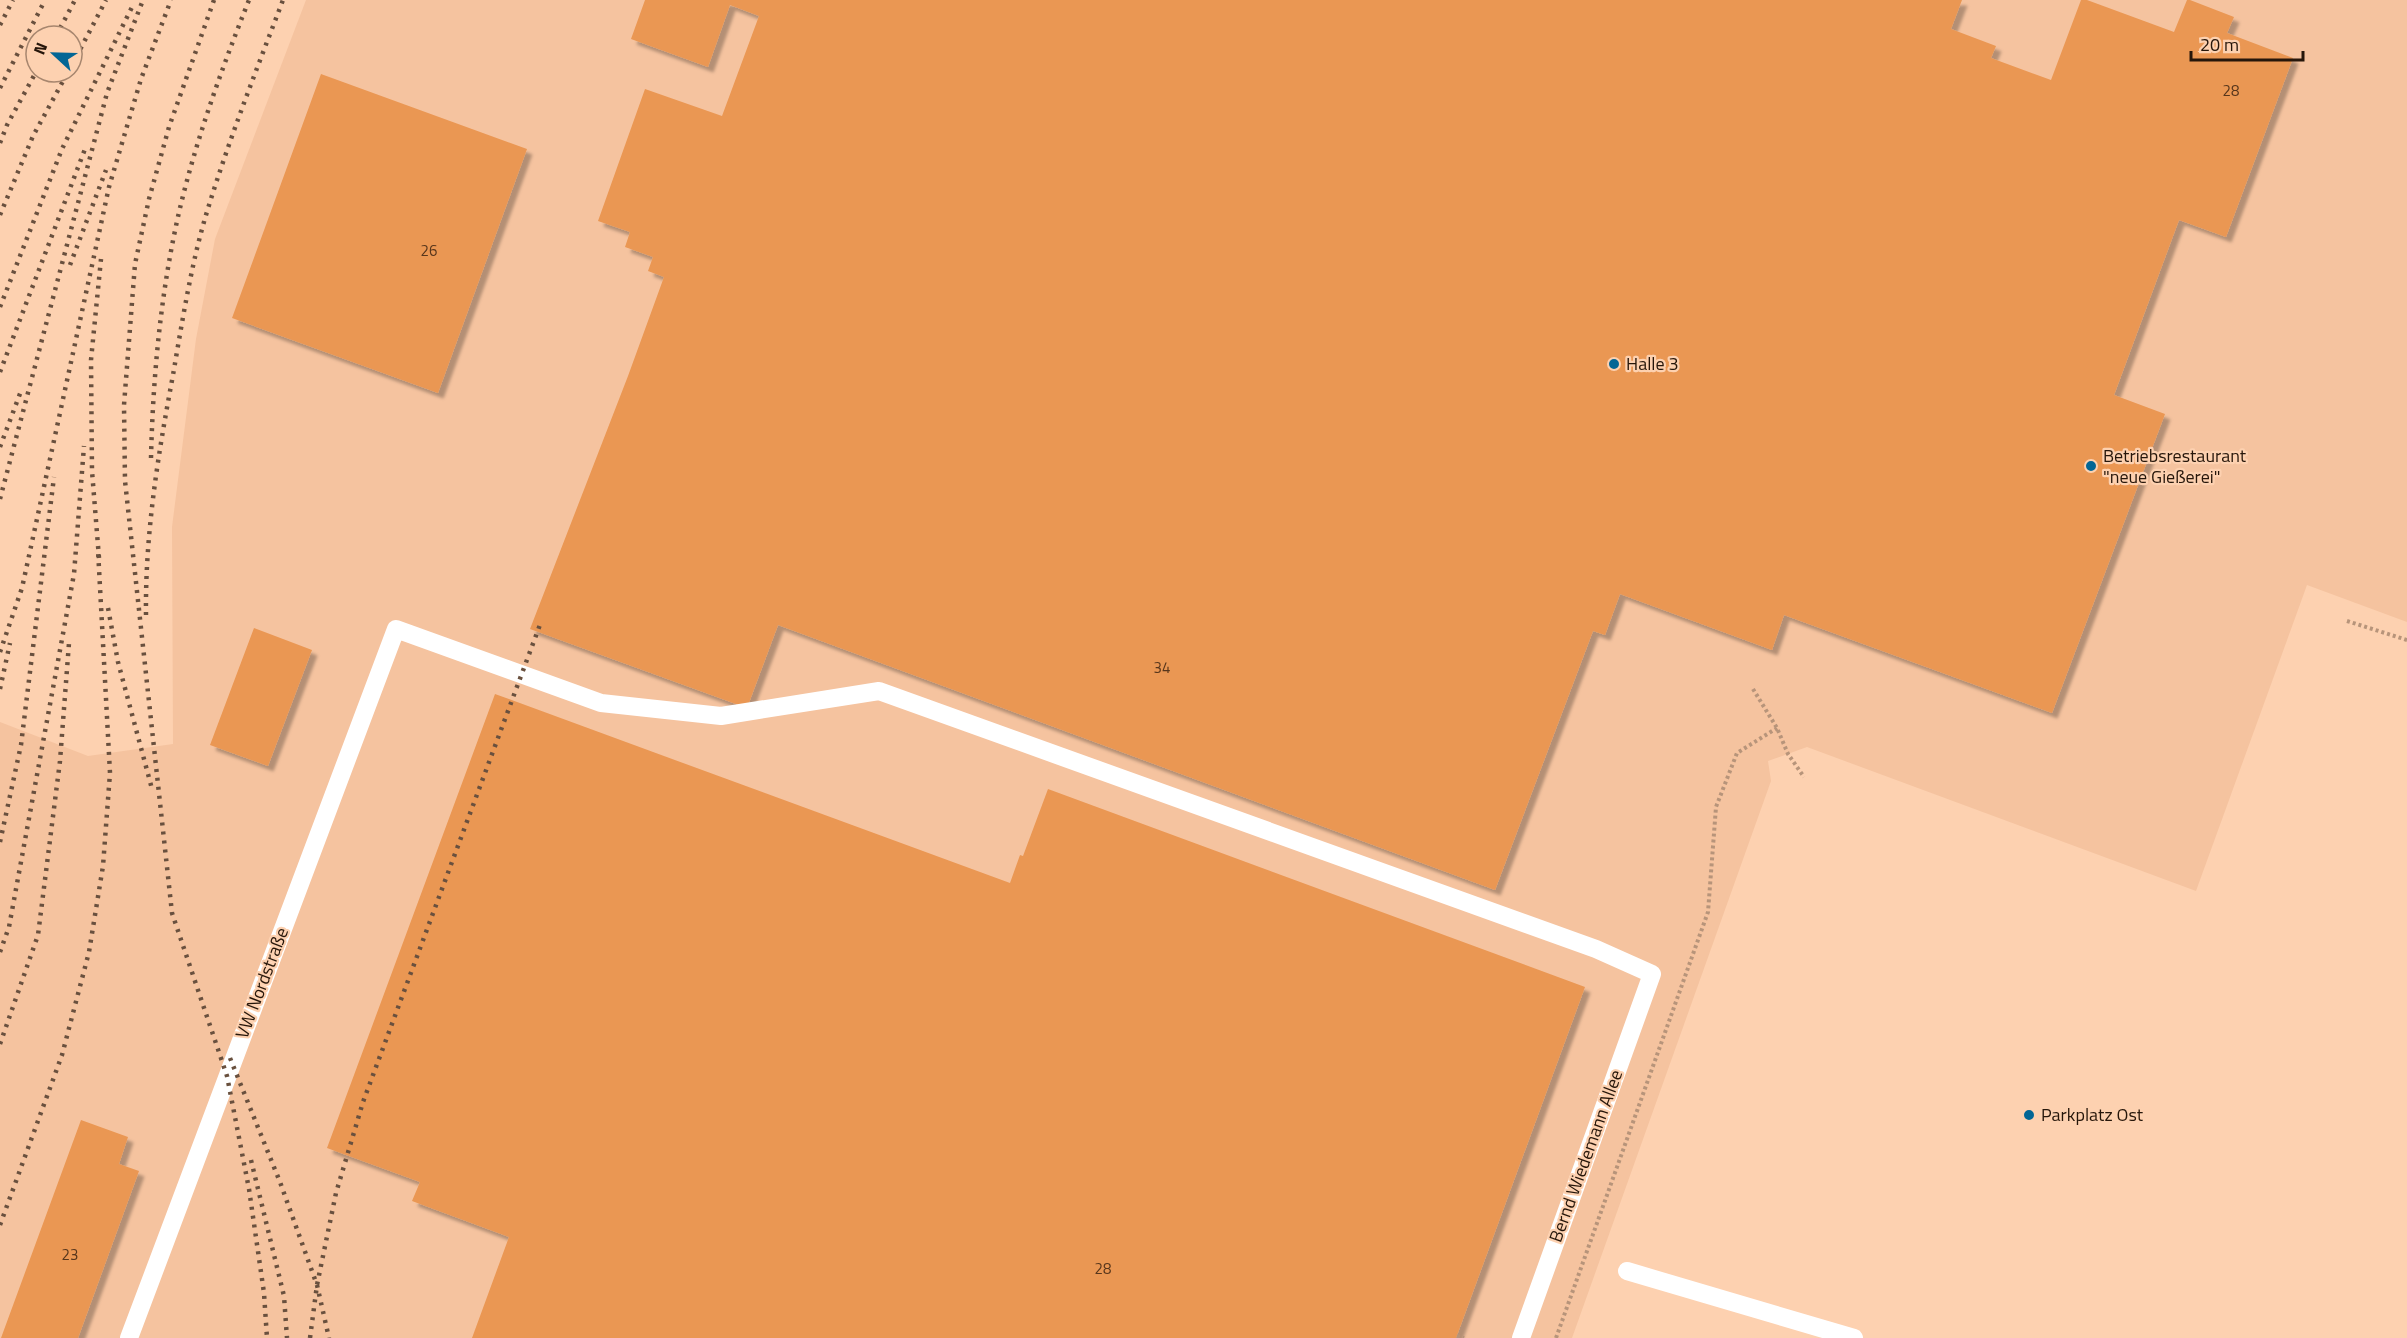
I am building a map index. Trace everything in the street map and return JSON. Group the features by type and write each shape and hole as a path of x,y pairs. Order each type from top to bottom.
{"lane":[{"name":"Bernd Wiedemann Allee","path":"396,629 602,703 721,716 879,691 1596,949 1652,974 1521,1338"},
{"name":"VW Nordstraße","path":"129,1338 396,629"},
{"path":"1627,1271 1854,1338"}],"path":[{"path":"2347,621 2407,640"},
{"path":"1753,689 1777,728 1788,754 1804,777"},
{"path":"1457,1336 1464,1338"}],"shaded area":[{"path":"306,0 2407,0 2407,622 2307,585 2196,891 1807,747 1768,761 1771,781 1572,1338 0,1338 0,722 88,756 173,744 172,527 196,339 215,239"}],"building":[{"name":"Halle 3","path":"645,0 1962,0 1951,29 1996,46 1991,58 2051,80 2081,0 2087,0 2174,32 2187,0 2190,0 2234,17 2227,33 2293,58 2226,237 2179,220 2114,395 2165,414 2052,713 1784,615 1772,650 1620,594 1605,635 1593,631 1495,890 778,625 747,708 530,629 664,277 648,271 653,257 625,247 630,232 598,221 645,89 722,116 759,16 730,5 708,67 631,39"},
{"path":"321,74 527,149 438,393 232,318"},
{"path":"254,628 312,650 268,766 210,745"},
{"path":"495,694 1010,883 1020,855 1023,856 1048,789 1585,987 1456,1338 472,1338 509,1237 412,1201 420,1182 327,1148"},
{"path":"81,1120 128,1137 119,1164 139,1171 78,1338 1,1338"}],"railway":[{"path":"0,25 13,0"},
{"path":"0,88 45,0"},
{"path":"62,24 75,0"},
{"path":"84,42 106,0"},
{"path":"0,499 107,93 143,0"},
{"path":"0,652 22,588 109,187 141,79 171,0"},
{"path":"214,0 169,127 149,199 135,264 124,405 125,481 172,913 227,1076 249,1189 264,1293 267,1338"},
{"path":"151,458 159,332 173,239 202,129 249,0"},
{"path":"146,615 150,525 158,465 183,315 196,254 224,161 283,0"},
{"path":"0,307 62,149 133,5"},
{"path":"0,143 29,84"},
{"path":"0,215 33,136 61,84"},
{"path":"0,372 85,149"},
{"path":"70,265 106,170"},
{"path":"99,558 92,471 91,360 101,259"},
{"path":"0,447 21,391"},
{"path":"0,952 9,927 74,574 84,446"},
{"path":"0,842 21,745 54,477"},
{"path":"0,1225 62,1055 89,952 103,866 110,773 98,550"},
{"path":"108,608 118,662 152,789"},
{"path":"310,1338 317,1285 336,1193 363,1102 541,622"},
{"path":"0,689 10,643"},
{"path":"0,1044 38,935 60,761 69,643"},
{"path":"230,1058 280,1182 317,1285 329,1338"},
{"path":"251,1160 284,1296 287,1338"}],"place":[{"name":"Halle 3","path":"1614,364"},
{"name":"Betriebsrestaurant \"neue Gießerei\"","path":"2091,466"},
{"name":"Parkplatz Ost","path":"2029,1115"}]}
